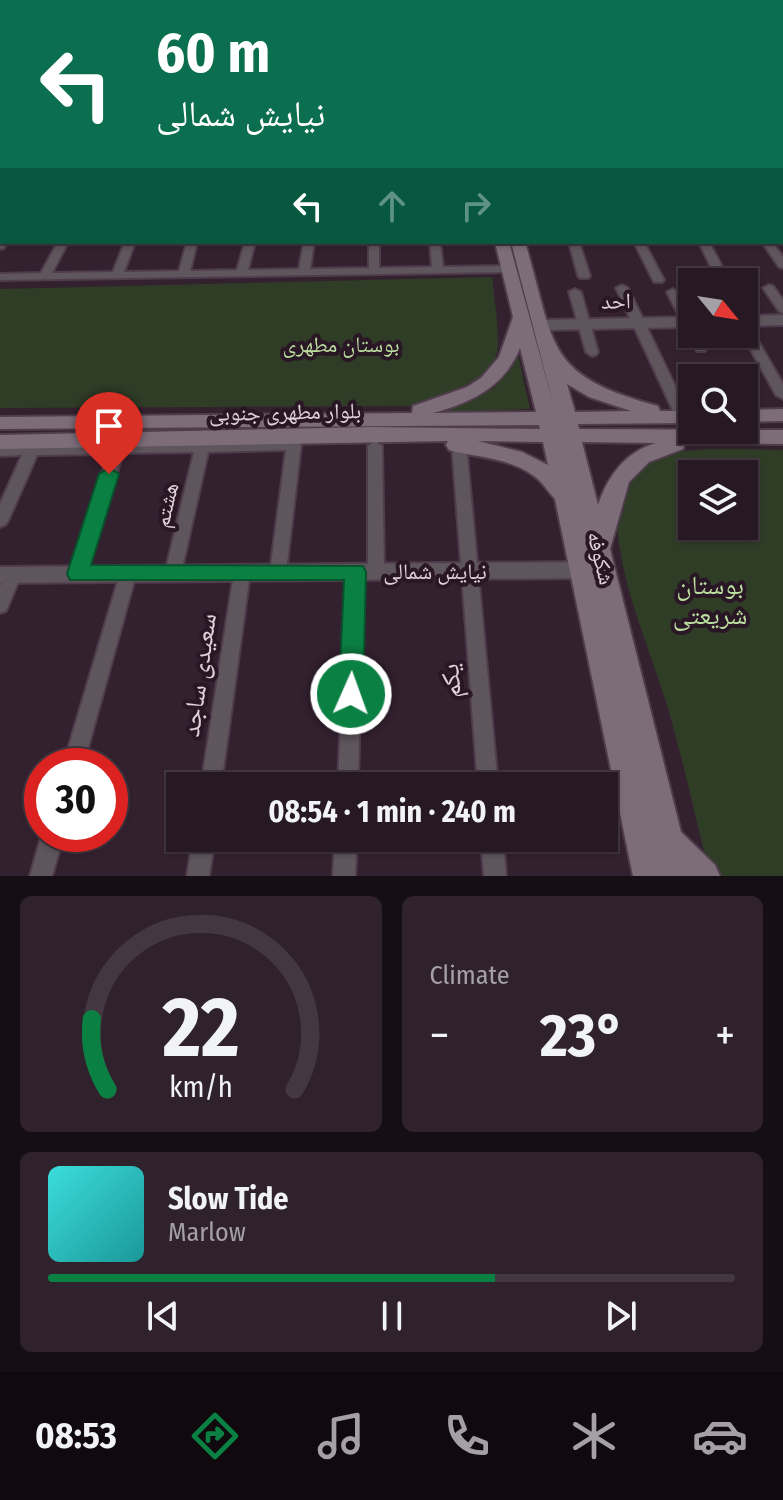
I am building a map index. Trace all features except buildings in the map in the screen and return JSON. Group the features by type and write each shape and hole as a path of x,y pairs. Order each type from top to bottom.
{"main road":[{"name":"شکوفه","path":"503,244 509,269 536,328 559,427 569,514 651,860 677,876"},
{"name":"شکوفه","path":"518,244 559,427 600,555 651,860"},
{"path":"372,432 484,387 536,328 557,364 581,386 620,402 678,415"},
{"path":"758,416 783,415"},
{"path":"559,427 678,418"},
{"name":"بلوار مطهری جنوبی","path":"0,423 372,432"},
{"path":"559,427 678,436"},
{"name":"بلوار مطهری جنوبی","path":"0,442 559,427"},
{"path":"372,432 499,453 539,468 556,483 569,514"},
{"path":"758,437 783,437"},
{"path":"600,555 607,508 633,461 678,444"},
{"path":"651,860 704,876"}],"street":[{"path":"45,276 62,244"},
{"path":"117,275 129,244"},
{"path":"184,274 192,244"},
{"path":"242,273 249,244"},
{"path":"304,272 309,244"},
{"path":"374,244 374,271"},
{"path":"435,244 438,270"},
{"path":"575,244 584,276"},
{"path":"640,244 658,280"},
{"path":"705,244 717,268"},
{"path":"768,244 783,265"},
{"path":"0,277 509,269"},
{"path":"622,288 636,323 678,400"},
{"path":"769,288 783,309"},
{"path":"575,292 592,352"},
{"path":"673,292 678,302"},
{"path":"758,323 783,320"},
{"name":"احد","path":"536,328 636,323 678,326"},
{"path":"757,348 783,395"},
{"path":"349,772 365,572 372,432"},
{"path":"0,451 294,445 278,572"},
{"name":"یکم","path":"459,445 487,772"},
{"name":"هشتم","path":"173,573 202,446"},
{"path":"78,574 117,449"},
{"path":"0,521 32,450"},
{"name":"نیایش شمالی","path":"6,575 582,570"},
{"name":"سعیدی ساجد","path":"213,772 242,573"},
{"path":"78,748 128,574"},
{"path":"0,606 6,575"},
{"path":"41,876 48,852"},
{"path":"198,876 202,852"},
{"path":"344,876 345,852"},
{"path":"493,852 495,876"}],"green space":[{"name":"بوستان مطهری","path":"492,277 498,332 493,364 469,385 417,406 0,408 0,289"},
{"path":"518,355 530,409 444,412 493,389"},
{"name":"بوستان شریعتی","path":"729,449 783,450 783,876 710,876 667,705 635,611 618,539 617,516 624,490 640,467 668,454"}],"route":[{"path":"109,474 78,574 355,572 351,694"}]}
